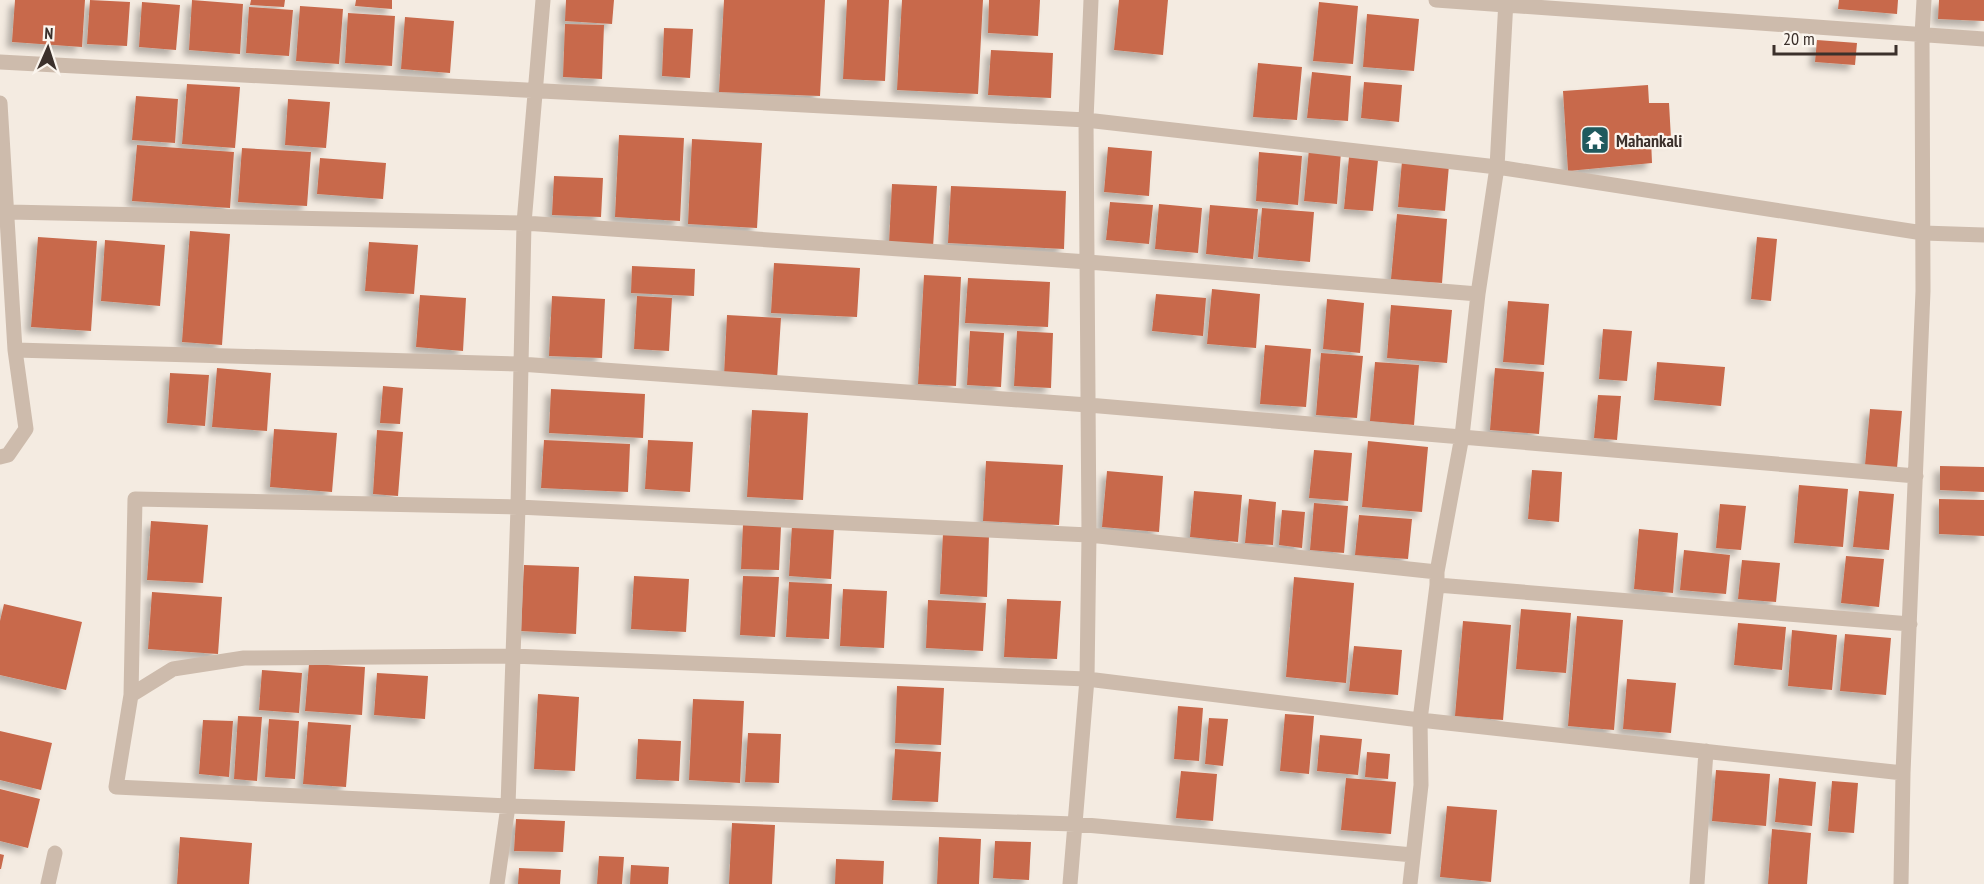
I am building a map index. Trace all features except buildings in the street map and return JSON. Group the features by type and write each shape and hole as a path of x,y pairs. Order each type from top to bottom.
{"street":[{"path":"497,884 508,806 524,223 543,0"},
{"path":"1070,884 1087,679 1089,535 1086,120 1091,0"},
{"path":"1436,0 1506,3 1984,39"},
{"path":"1901,884 1903,773 1923,291 1922,35 1924,0"},
{"path":"1410,884 1422,785 1420,720 1437,578 1462,436 1478,294 1497,167 1506,3"},
{"path":"0,62 1086,120 1497,167 1923,233 1984,235"},
{"path":"0,103 15,351 26,429 8,455 0,457"},
{"path":"8,212 524,223 1088,262 1478,294"},
{"path":"15,351 520,364 1088,405 1916,476"},
{"path":"1413,855 1075,824 508,806 116,788 131,695 135,499 518,507 1089,535 1437,578 1910,624"},
{"path":"131,695 173,669 244,658 512,656 1087,679 1420,720 1903,773"},
{"path":"1697,884 1707,751"},
{"path":"48,884 55,853"}],"place":[{"name":"Mahankali","path":"1595,140"}]}
